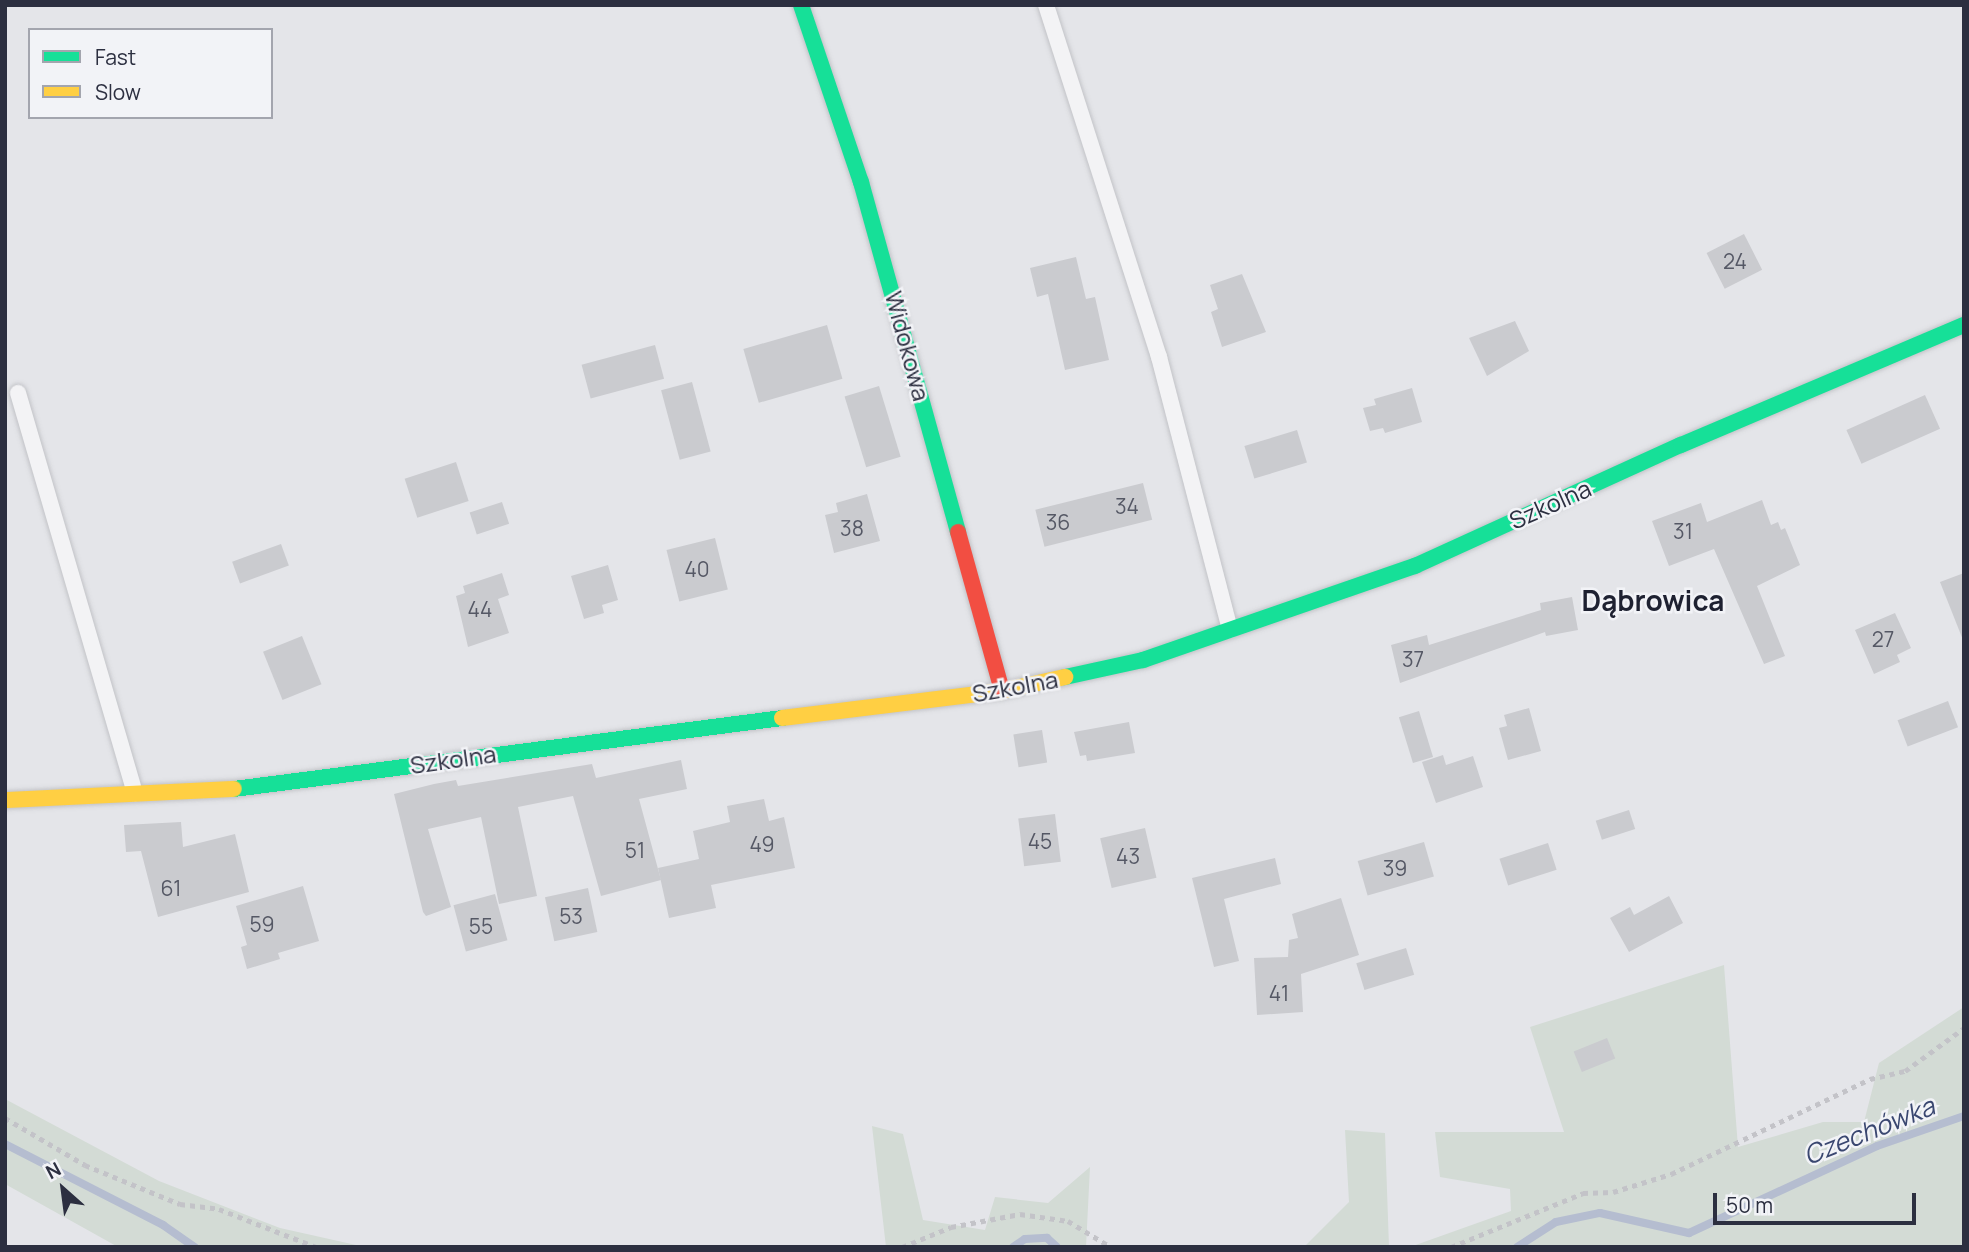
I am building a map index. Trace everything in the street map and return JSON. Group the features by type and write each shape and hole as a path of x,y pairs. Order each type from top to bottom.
{"street":[{"name":"Widokowa","path":"801,5 861,182 1002,691"},
{"name":"Szkolna","path":"5,800 262,788 451,759 1002,691 1143,660 1231,632 1415,566 1681,445 1964,326"}],"lane":[{"path":"1046,5 1159,356 1231,632"},
{"path":"18,393 135,793"}],"path":[{"path":"1451,1247 1583,1193 1613,1192 1671,1174 1870,1079 1905,1071 1964,1028"},
{"path":"5,1118 97,1169 180,1204 219,1209 316,1247"},
{"path":"902,1247 951,1227 1020,1214 1068,1221 1111,1247"}],"shaded area":[{"path":"1724,965 1738,1147 1823,1122 1864,1122 1879,1063 1964,1007 1964,1247 1410,1247 1511,1211 1510,1189 1440,1177 1435,1132 1564,1132 1530,1027"},
{"path":"5,1099 159,1181 280,1228 365,1247 118,1247 5,1184"},
{"path":"872,1126 903,1134 923,1220 985,1230 995,1197 1048,1203 1090,1167 1086,1247 886,1247"},
{"path":"1345,1130 1385,1133 1389,1247 1304,1247 1349,1202"}],"building":[{"path":"1744,234 1762,270 1725,289 1707,253"},
{"path":"1076,257 1086,299 1095,297 1109,360 1065,370 1048,294 1037,297 1030,268"},
{"path":"1242,274 1266,332 1222,347 1211,312 1218,309 1210,285"},
{"path":"1515,321 1529,351 1487,376 1469,338"},
{"path":"827,325 842,379 759,403 743,349"},
{"path":"655,345 664,379 591,398 582,365"},
{"path":"692,382 711,452 680,460 661,390"},
{"path":"879,386 901,457 866,467 845,397"},
{"path":"1412,388 1422,422 1385,433 1383,428 1370,431 1363,408 1376,405 1374,399"},
{"path":"1925,395 1940,429 1861,464 1846,430"},
{"path":"1297,430 1307,463 1254,479 1244,446"},
{"path":"456,462 469,501 417,518 405,479"},
{"path":"1143,483 1152,520 1044,547 1035,510"},
{"path":"867,494 880,541 834,553 825,515 838,512 836,503"},
{"path":"1762,500 1771,525 1778,522 1781,530 1785,528 1800,565 1757,586 1785,656 1764,664 1714,549 1669,566 1652,521 1701,503 1707,522"},
{"path":"502,502 509,524 477,534 470,513"},
{"path":"715,538 728,589 679,602 666,550"},
{"path":"281,544 289,566 240,583 232,562"},
{"path":"608,565 618,600 602,605 604,613 584,619 571,576"},
{"path":"502,573 509,595 498,599 509,633 468,647 456,596 465,593 463,586"},
{"path":"1964,573 1964,639 1963,640 1940,582"},
{"path":"1572,597 1578,630 1546,636 1545,632 1400,683 1391,645 1427,635 1429,645 1541,610 1540,603"},
{"path":"1895,613 1911,648 1897,655 1900,662 1874,674 1855,630"},
{"path":"302,636 321,684 283,700 263,652"},
{"path":"1948,701 1958,727 1908,746 1898,720"},
{"path":"1529,708 1541,751 1508,760 1499,728 1507,726 1504,715"},
{"path":"1419,711 1433,757 1413,763 1399,717"},
{"path":"1129,722 1135,753 1087,761 1086,755 1080,756 1074,732"},
{"path":"1042,730 1047,763 1019,767 1013,735"},
{"path":"1443,755 1446,765 1473,756 1483,787 1436,803 1422,762"},
{"path":"681,760 687,789 639,799 661,880 601,896 573,796 518,807 537,896 499,904 481,817 428,829 451,907 426,916 423,912 394,794 456,780 458,786 592,764 596,778"},
{"path":"764,799 769,821 784,817 795,868 711,885 716,908 669,918 658,868 699,859 693,831 730,822 727,806"},
{"path":"1629,810 1635,829 1602,840 1596,821"},
{"path":"1055,814 1061,862 1024,866 1018,819"},
{"path":"181,822 183,847 235,834 249,892 158,917 141,851 126,852 124,825"},
{"path":"1145,828 1156,878 1112,888 1100,838"},
{"path":"1424,842 1434,877 1368,896 1358,861"},
{"path":"1548,843 1557,870 1508,885 1499,859"},
{"path":"1275,858 1281,884 1224,899 1239,961 1214,967 1192,878"},
{"path":"303,886 319,941 278,953 280,959 247,969 241,947 247,945 236,906"},
{"path":"588,888 597,932 554,941 545,897"},
{"path":"495,894 507,940 466,951 453,905"},
{"path":"1669,896 1683,923 1629,952 1610,918 1630,907 1634,915"},
{"path":"1341,898 1359,955 1301,974 1303,1012 1257,1015 1254,958 1288,957 1289,940 1298,938 1292,914"},
{"path":"1406,948 1414,975 1364,990 1356,963"},
{"path":"1607,1038 1615,1058 1582,1072 1574,1051"}],"waterway":[{"name":"Czechówka","path":"1517,1247 1556,1222 1600,1213 1689,1233 1877,1146 1964,1116"},
{"name":"Czechówka","path":"5,1144 163,1225 195,1247"},
{"name":"Czechówka","path":"1013,1247 1025,1239 1047,1238 1057,1247"}],"traffic: fast":[{"path":"801,5 861,182 958,532"},
{"path":"1065,677 1143,660 1415,566 1681,445 1964,325"},
{"path":"234,789 782,718"}],"traffic: slow":[{"path":"782,718 1002,691 1065,677"},
{"path":"5,800 234,789"}],"traffic: jam":[{"path":"958,532 1002,691"}],"district":[{"name":"Dąbrowica","path":"1653,600"}]}
